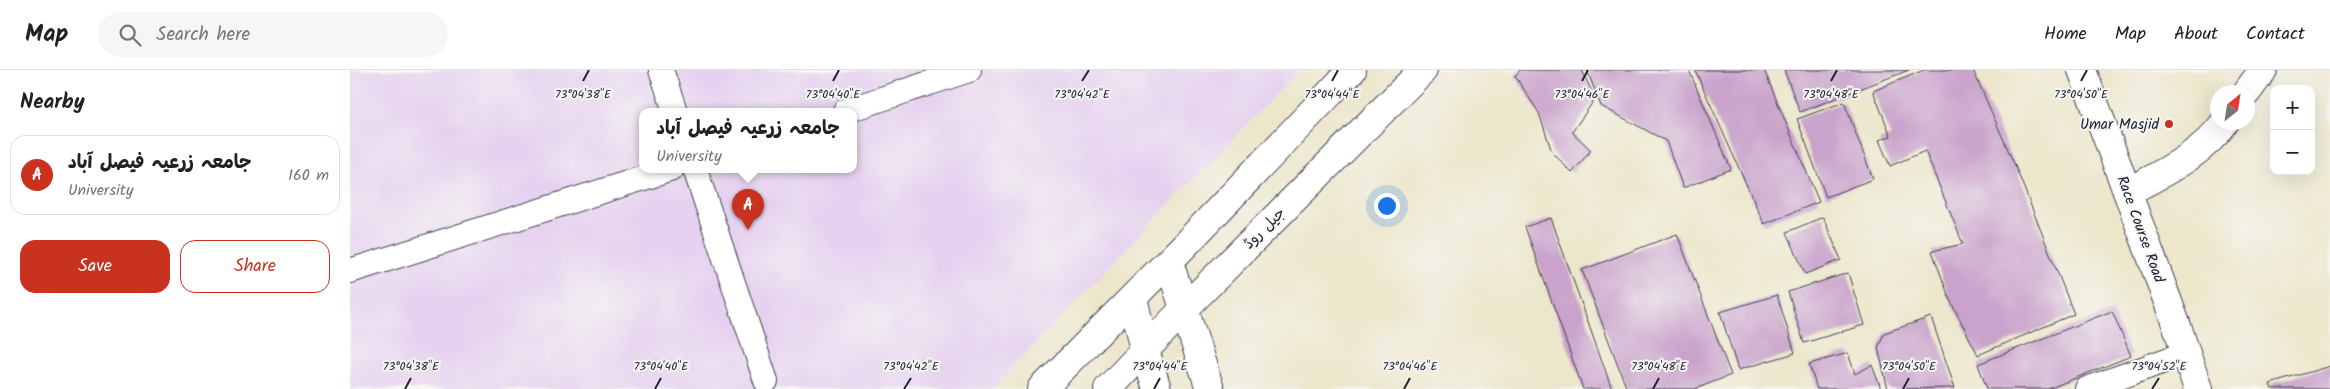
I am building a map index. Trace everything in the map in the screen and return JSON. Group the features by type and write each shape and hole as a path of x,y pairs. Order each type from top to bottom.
{"main road":[{"path":"1042,389 1169,262 1352,70"},
{"name":"جیل روڈ","path":"1108,389 1184,309 1423,70"},
{"name":"Race Course Road","path":"2082,70 2128,192 2198,389"},
{"path":"2252,85 2263,70"},
{"path":"2128,192 2189,158 2217,130"},
{"path":"1169,262 1210,389"},
{"path":"1133,298 1144,350 1157,389"}],"street":[{"path":"661,70 674,108"},
{"path":"854,108 969,70"},
{"path":"350,271 659,173"},
{"path":"696,173 766,381"},
{"path":"2087,389 2186,353"}],"shaded area":[{"path":"350,70 1299,70 992,389 350,389"}],"building":[{"path":"1520,70 1582,70 1595,99 1572,132 1591,150 1572,173 1552,152 1539,113 1515,76"},
{"path":"1587,70 1689,70 1731,169 1683,188 1666,141 1601,106"},
{"path":"1695,70 1764,70 1819,202 1764,224"},
{"path":"1784,70 1909,70 1800,112"},
{"path":"1924,70 1973,70 2016,168 2074,314 1978,355 1950,300 1932,251 1963,244 1925,151 1890,166 1879,140 1891,136 1873,91"},
{"path":"1844,102 1873,179 1826,197 1797,119"},
{"path":"1823,217 1841,260 1805,274 1787,232"},
{"path":"1551,218 1612,389 1583,389 1525,227"},
{"path":"1677,234 1731,375 1695,389 1627,389 1582,270"},
{"path":"1848,273 1864,325 1804,343 1788,292"},
{"path":"1777,295 1795,353 1738,370 1720,312"},
{"path":"2112,311 2131,356 2048,389 1987,389 1978,364"},
{"path":"1931,317 1955,388 1888,389 1878,348 1884,333"},
{"path":"1848,353 1855,374 1872,365 1881,389 1817,389 1809,364"},
{"path":"2330,366 2330,389 2272,389 2270,384"}],"place":[{"name":"Umar Masjid","path":"2169,124"},
{"name":"جامعہ زرعیہ فیصل آباد","path":"748,230"}]}
